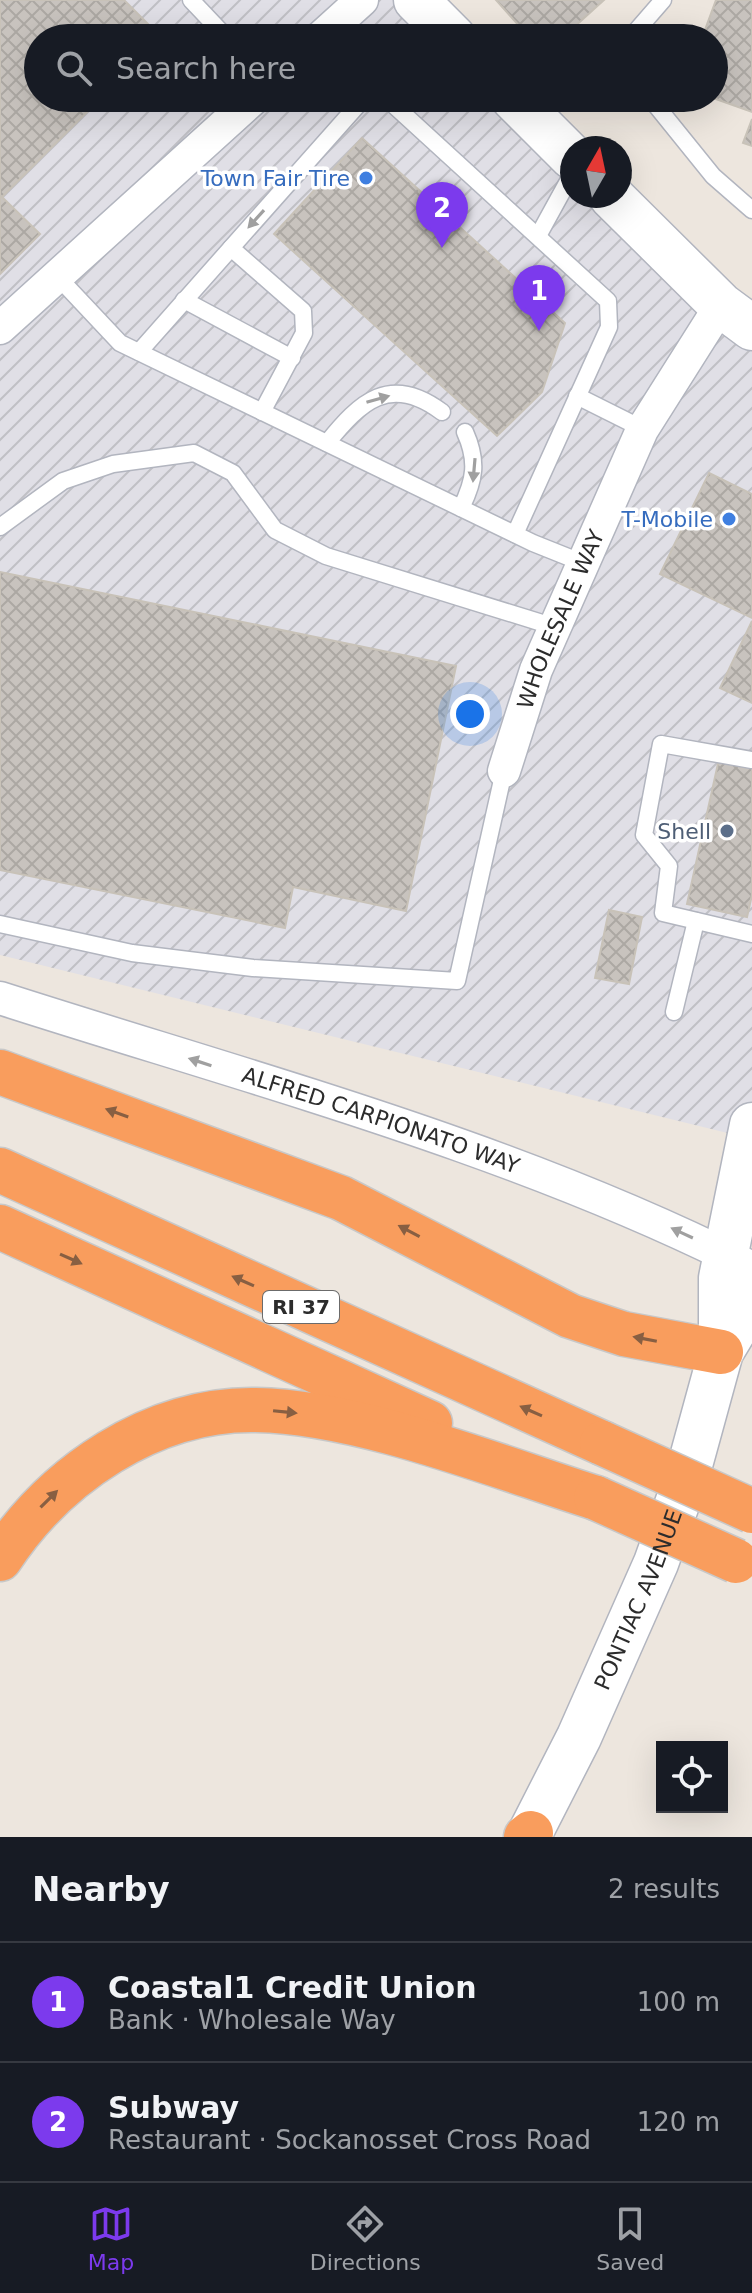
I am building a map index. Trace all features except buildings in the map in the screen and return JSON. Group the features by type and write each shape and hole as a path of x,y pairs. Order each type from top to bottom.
{"highway":[{"path":"0,1072 222,1151 341,1198 570,1316 624,1334 721,1352"},
{"name":"RI 37","path":"0,1170 752,1511"},
{"name":"RI 37","path":"0,1227 744,1565"},
{"path":"0,1559 37,1511 83,1469 142,1435 200,1415 229,1411 285,1412 351,1424 596,1498"}],"main road":[{"path":"416,0 440,24"},
{"path":"538,112 560,141"},
{"path":"624,208 737,316"},
{"name":"PONTIAC AVENUE","path":"721,1352 719,1302 738,1261 752,1125"},
{"name":"PONTIAC AVENUE","path":"528,1836 579,1737 656,1563 687,1476 721,1352 752,1301"}],"street":[{"path":"335,24 362,0"},
{"path":"0,328 239,112"},
{"name":"WHOLESALE WAY","path":"504,771 536,670 643,429 737,316"},
{"name":"ALFRED CARPIONATO WAY","path":"0,998 503,1160 626,1207 738,1261"}],"lane":[{"path":"191,0 214,24"},
{"path":"642,24 663,0"},
{"path":"139,352 352,112"},
{"path":"401,112 608,301 609,327 515,534"},
{"path":"661,112 713,176 752,210"},
{"path":"538,236 560,196"},
{"path":"231,248 303,311 304,333 262,412"},
{"path":"57,276 120,343 533,543 583,563"},
{"path":"184,300 292,358"},
{"path":"327,443 356,407 374,398 400,394 427,401 442,412"},
{"path":"577,396 643,429"},
{"path":"461,508 473,484 475,455 465,432"},
{"path":"0,527 63,481 113,464 194,453 233,473 275,530 326,556 555,627"},
{"path":"752,760 661,744 644,835 669,866 663,913 752,934"},
{"path":"0,924 147,955 253,968 457,981 504,771"},
{"path":"674,1012 696,921"}],"shaded area":[{"path":"0,0 420,0 444,24 24,24 24,112 531,112 560,142 560,208 626,208 752,335 752,1139 0,955"}],"place":[{"name":"Town Fair Tire","path":"366,178"},
{"name":"Subway","path":"442,248"},
{"name":"Coastal1 Credit Union","path":"539,331"},
{"name":"T-Mobile","path":"729,519"},
{"name":"Shell","path":"727,831"}]}
